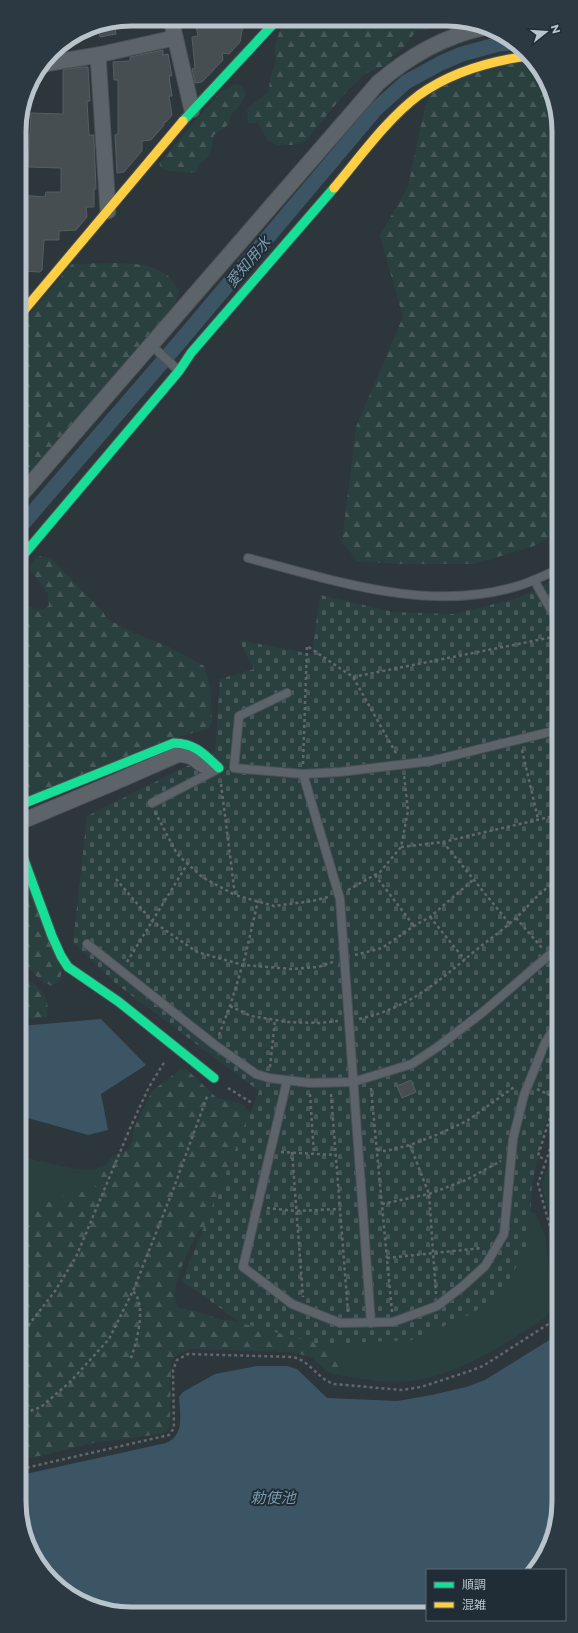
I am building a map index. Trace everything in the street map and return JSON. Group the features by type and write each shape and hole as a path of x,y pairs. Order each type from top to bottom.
{"street":[{"path":"172,26 192,110"},
{"path":"26,307 192,110 271,26"},
{"path":"26,489 153,347 378,83 406,61 429,48 456,35 474,30"},
{"path":"52,63 98,55 174,38"},
{"path":"98,55 108,211"},
{"path":"26,552 180,371 196,347 387,125 410,103 444,81 501,60 521,57"},
{"path":"26,804 174,744 183,742 196,746 219,768"},
{"path":"26,820 113,784 179,754 194,758 202,765 219,768"},
{"path":"26,866 52,936 61,956 68,966 80,976 119,1002 214,1078"}],"lane":[{"path":"153,347 180,371"},
{"path":"248,558 372,589 418,596 475,595 521,585 552,572"},
{"path":"534,580 552,612"},
{"path":"234,768 239,716 287,693"},
{"path":"152,804 219,768 303,774 347,772 432,761 552,731"},
{"path":"303,774 340,900 350,1020 353,1082 371,1323"},
{"path":"87,944 215,1045 256,1074 287,1081 310,1083 353,1082 412,1064 439,1046 483,1012 552,954"},
{"path":"287,1081 243,1267 292,1304 340,1323 393,1322 436,1306 463,1286 485,1266 504,1234 513,1139 528,1081 552,1032"}],"path":[{"path":"353,677 552,637"},
{"path":"152,804 156,815 177,854 202,877 236,895 274,906 312,902 338,894 354,887 380,872 401,847 408,811 403,764 353,677 307,646 303,774"},
{"path":"519,739 538,819"},
{"path":"219,768 236,895"},
{"path":"401,847 443,842 552,816"},
{"path":"443,842 509,923"},
{"path":"121,971 188,864"},
{"path":"375,875 414,926"},
{"path":"116,879 152,921 197,952 243,965 291,969 318,967 344,958 382,948 430,917 473,880"},
{"path":"230,1006 251,1016 275,1020 319,1023 350,1020 369,1016 410,1000 445,977 516,918 545,888 552,884"},
{"path":"215,1045 230,1006 243,965 258,901"},
{"path":"430,917 465,960"},
{"path":"516,918 548,956"},
{"path":"269,1078 275,1020"},
{"path":"26,1328 55,1291 76,1256 134,1120 158,1070 174,1047"},
{"path":"370,1077 393,1322"},
{"path":"26,1408 30,1411 41,1407 70,1382 109,1338 133,1291 214,1078 252,1103"},
{"path":"377,1150 386,1151 410,1145 439,1134 467,1121 528,1081 552,1096"},
{"path":"310,1083 314,1154"},
{"path":"330,1083 349,1323"},
{"path":"546,1160 538,1156 552,1111"},
{"path":"552,1143 538,1184 552,1234"},
{"path":"410,1145 429,1194 436,1306"},
{"path":"271,1151 336,1155"},
{"path":"292,1152 304,1309"},
{"path":"382,1204 429,1194 466,1180 512,1155"},
{"path":"258,1207 296,1211 340,1209"},
{"path":"387,1258 497,1246"},
{"path":"131,1358 136,1344 140,1311 137,1298 133,1291"},
{"path":"26,1468 169,1435 174,1428 173,1370 177,1360 188,1354 293,1357 300,1359 328,1382 334,1384 402,1390 421,1387 477,1368 552,1321"}],"green space":[{"path":"433,26 427,30 416,31 405,46 392,56 388,65 366,73 347,91 305,141 293,145 277,145 267,140 258,123 248,123 247,109 269,91 270,77 276,61 274,49 281,27"},
{"path":"522,59 538,79 544,91 550,111 552,124 552,536 534,546 474,564 396,564 357,561 342,541 356,427 403,317 380,236 408,186 424,111 436,80"},
{"path":"237,84 242,86 246,95 238,108 231,114 229,124 214,135 210,155 201,163 196,172 188,173 164,170 159,164 221,91"},
{"path":"120,263 145,266 156,269 167,275 179,291 173,313 26,482 26,318 72,264"},
{"path":"40,556 51,558 103,612 107,619 130,631 169,647 204,666 211,692 212,723 208,729 181,736 26,798 26,606 43,610 49,605 48,594 30,569 33,561"},
{"path":"552,581 552,1103 545,1124 532,1186 528,1246 499,1297 465,1317 411,1340 320,1344 241,1323 182,1281 259,1091 115,983 73,943 87,816 215,752 220,679 254,669 239,640 312,654 320,595 394,612 453,614 519,598"},
{"path":"26,878 62,967 60,978 52,986 43,982 26,966"},
{"path":"26,979 33,983 43,993 47,1003 47,1017 26,1019"},
{"path":"181,1069 186,1069 217,1098 242,1104 256,1119 207,1230 202,1229 198,1231 185,1258 175,1290 175,1300 178,1308 196,1311 219,1319 275,1327 315,1337 342,1357 343,1369 338,1375 329,1373 311,1357 291,1352 191,1349 175,1357 171,1362 170,1423 169,1428 162,1434 93,1443 26,1458 26,1232 31,1218 44,1204 64,1196 91,1190 98,1184 106,1165 113,1155 127,1150 132,1142 134,1128 152,1091"},
{"path":"552,1153 552,1224 541,1185"},
{"path":"26,1158 76,1169 93,1170 106,1165 98,1184 91,1190 31,1218 26,1232"},
{"path":"524,1209 535,1213 545,1235 552,1295 551,1308 545,1318 473,1361 454,1370 434,1376 413,1381 385,1382 338,1375 343,1369 315,1337"}],"water":[{"path":"101,1019 146,1065 101,1094 108,1130 88,1135 26,1117 26,1026"},
{"name":"勅使池","path":"552,1338 552,1509 548,1529 538,1554 528,1569 426,1569 426,1607 124,1607 111,1605 91,1599 67,1585 48,1566 37,1548 32,1536 26,1509 26,1474 166,1443 176,1435 179,1429 179,1397 183,1392 215,1374 257,1366 287,1366 297,1369 327,1398 397,1401 466,1387 485,1380"}],"building":[{"path":"196,26 243,26 240,42 229,54 222,53 223,60 202,82 195,83 192,69 195,68 192,37 198,36"},
{"path":"115,27 116,34 100,37 99,31"},
{"path":"163,50 163,55 168,54 172,76 169,76 172,96 169,96 172,115 166,122 164,122 164,125 151,140 142,141 142,151 124,172 117,173 115,135 118,134 118,80 114,80 113,62 130,61 130,57"},
{"path":"88,67 90,101 87,101 89,135 94,135 96,189 94,189 94,207 86,207 87,217 76,230 59,231 59,240 44,240 42,270 40,272 26,271 26,195 45,197 46,192 61,192 61,168 28,167 31,113 63,114 63,70"},
{"path":"411,1080 416,1092 402,1098 397,1086"}],"waterway":[{"name":"愛知用水","path":"26,520 177,345 376,109 406,82 441,63 462,54 504,43"}],"traffic: fast":[{"path":"183,121 271,26"},
{"path":"26,552 179,371 191,353 334,188"},
{"path":"26,803 174,743 194,747 219,768"},
{"path":"26,865 52,936 68,967 119,1002 214,1078"}],"traffic: slow":[{"path":"334,188 385,127 419,95 457,74 499,61 521,57"},
{"path":"26,308 183,121"}]}
